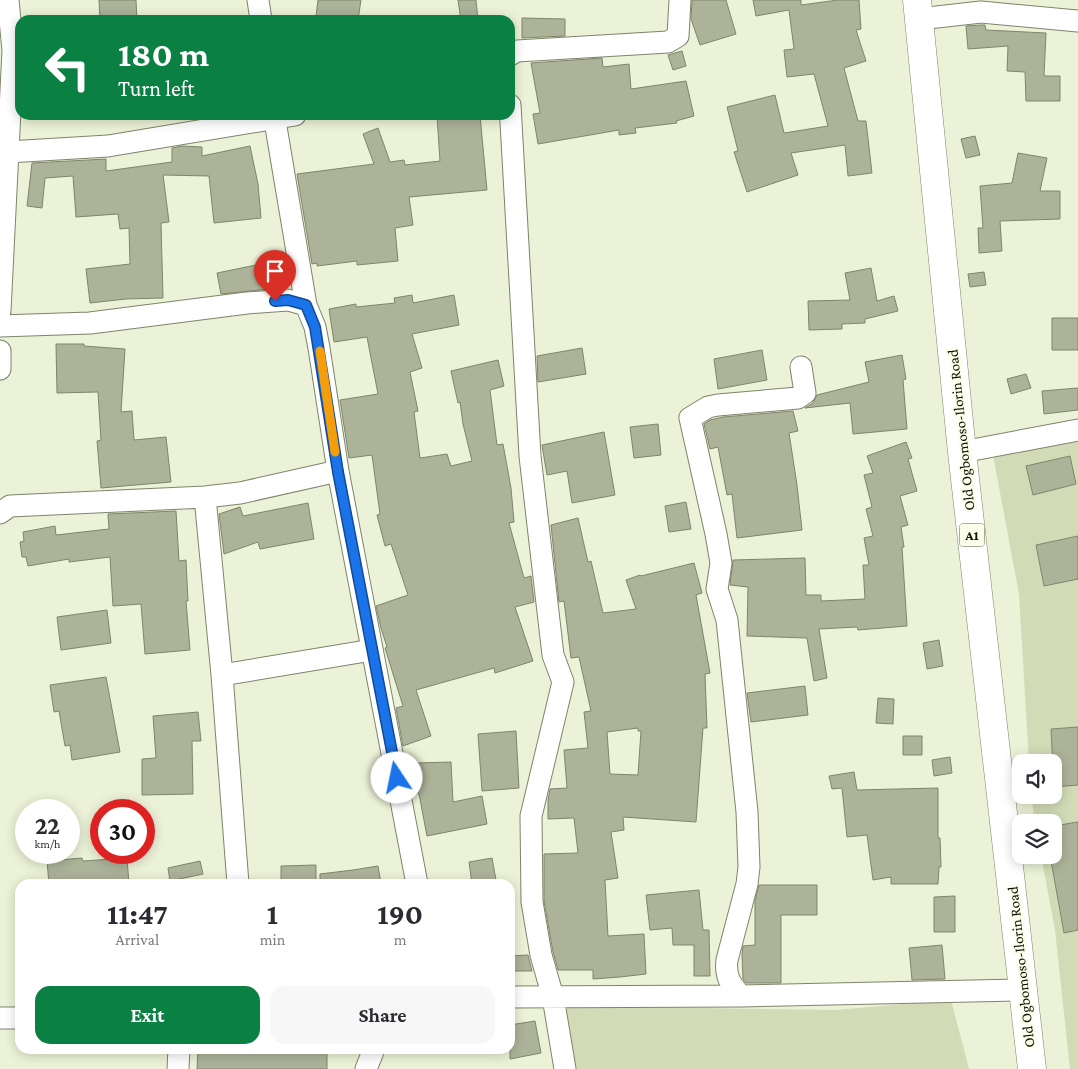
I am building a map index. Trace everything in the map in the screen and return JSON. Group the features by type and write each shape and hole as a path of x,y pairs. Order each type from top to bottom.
{"highway":[{"name":"Old Ogbomoso-Ilorin Road","path":"918,9 962,452 1032,1069"}],"street":[{"path":"0,311 13,50 8,0"},
{"path":"258,0 260,15"},
{"path":"515,52 668,42 678,36 680,0"},
{"path":"918,9 981,12 1078,22"},
{"path":"8,152 108,146 259,120"},
{"path":"283,120 306,305 315,327 338,472 416,879"},
{"path":"511,120 530,456 553,655 563,682 531,816 532,902 541,955 553,997 565,1069"},
{"path":"0,326 90,323 288,300 306,305"},
{"path":"0,351 0,369"},
{"path":"741,996 730,985 726,972 727,960 748,884 748,812 727,620 717,589 721,563 690,418 708,407 718,405 798,398 805,393 801,367"},
{"path":"962,452 1078,430"},
{"path":"3,505 205,498 240,494 338,472"},
{"path":"205,498 222,675 238,879"},
{"path":"222,675 372,650"},
{"path":"515,997 741,996 1023,990"},
{"path":"0,1018 15,1018"},
{"path":"178,1069 179,1054"},
{"path":"366,1069 372,1054"}],"green space":[{"path":"1078,438 1078,1069 1070,1069 1055,930 1043,864 1062,864 1062,814 1034,814 1032,804 1062,804 1062,754 1029,754 1019,594 993,455"},
{"path":"951,1000 969,1069 572,1069 562,1020 566,1006 835,1010"}],"building":[{"path":"99,0 136,0 137,15 100,15"},
{"path":"318,0 361,0 359,15 316,15"},
{"path":"458,0 476,0 478,15 460,15"},
{"path":"692,0 726,0 736,34 700,45 691,19"},
{"path":"753,0 801,0 801,5 838,0 859,0 861,29 856,30 866,61 844,68 858,121 866,121 872,173 848,176 845,145 791,153 798,175 747,192 734,152 738,151 727,107 775,95 784,133 828,126 814,74 787,77 784,50 794,49 789,10 756,16"},
{"path":"522,18 565,19 565,36 522,38"},
{"path":"985,25 986,30 1046,33 1044,76 1060,76 1060,101 1026,101 1025,72 1007,71 1008,46 968,49 966,26"},
{"path":"682,51 686,66 673,70 668,55"},
{"path":"602,58 603,67 629,64 631,89 686,81 694,116 676,121 677,123 635,128 636,133 619,135 619,130 538,144 533,114 540,113 531,63"},
{"path":"437,120 480,120 487,190 409,197 413,225 395,228 398,261 357,265 357,261 317,266 317,263 312,264 297,174 374,164 363,134 378,128 390,162 404,160 405,165 440,161"},
{"path":"975,136 980,155 966,158 961,139"},
{"path":"182,146 202,147 202,156 250,146 258,184 261,218 214,223 209,176 163,175 169,222 161,223 163,298 126,299 90,303 86,269 130,264 129,228 120,229 118,214 76,217 73,176 45,178 42,208 27,206 32,163 106,159 106,171 172,162 172,148"},
{"path":"1018,153 1047,158 1040,191 1060,191 1060,219 1000,221 1002,251 979,253 978,228 983,228 980,186 1012,183"},
{"path":"266,263 270,289 221,294 217,273"},
{"path":"871,268 877,301 894,296 898,311 865,319 865,323 842,324 842,329 809,330 808,301 850,300 845,273"},
{"path":"984,272 986,285 970,287 968,274"},
{"path":"412,295 413,303 454,295 459,325 412,334 422,368 410,372 418,411 414,412 420,458 447,454 451,466 472,461 460,402 458,403 451,371 498,360 504,386 490,390 497,445 503,444 511,488 514,522 509,523 524,578 531,576 534,602 515,607 533,661 495,673 494,668 416,690 431,736 403,746 396,708 403,706 385,648 387,647 376,606 408,595 391,544 385,546 377,515 380,514 372,455 349,458 340,400 378,394 367,337 334,342 329,309 356,304 356,307 395,303 394,298"},
{"path":"1052,318 1078,318 1078,350 1052,350"},
{"path":"56,344 84,344 84,346 125,349 121,412 132,411 134,440 166,437 171,482 101,488 97,441 101,440 98,392 57,393"},
{"path":"582,348 586,374 538,382 537,356"},
{"path":"762,350 767,380 718,389 714,359"},
{"path":"902,355 906,379 903,380 907,429 853,434 850,403 805,408 813,403 817,395 869,382 865,362"},
{"path":"1026,374 1031,388 1011,394 1007,379"},
{"path":"1078,388 1078,410 1044,414 1042,391"},
{"path":"793,411 798,431 789,433 802,530 737,538 732,494 727,495 718,447 710,449 704,424 710,420 723,417"},
{"path":"658,424 661,455 634,458 630,427"},
{"path":"604,432 615,495 572,503 567,471 547,475 542,445"},
{"path":"906,442 912,458 908,459 917,491 900,496 908,525 901,527 904,547 902,547 907,626 858,630 857,627 819,629 827,678 814,681 807,638 747,636 748,587 730,585 733,560 805,558 806,595 821,595 821,601 865,599 863,565 869,565 864,538 873,536 866,509 872,507 864,475 873,473 867,456"},
{"path":"1070,456 1076,484 1033,495 1026,466"},
{"path":"686,502 691,529 669,532 665,506"},
{"path":"308,503 314,539 260,549 258,542 224,554 219,514 240,507 243,516"},
{"path":"176,511 179,561 186,560 188,601 186,601 190,650 145,654 141,604 113,606 110,557 69,562 69,559 28,566 26,557 22,557 20,542 24,541 23,532 55,526 56,535 109,529 108,514"},
{"path":"578,518 588,562 591,561 603,613 636,609 626,580 694,563 702,593 696,595 710,673 705,674 707,728 703,728 696,822 623,817 624,830 611,832 618,878 605,880 608,936 644,934 646,974 593,979 593,970 558,970 553,952 544,901 544,854 578,853 574,818 548,819 548,800 550,789 567,788 564,750 588,748 584,712 591,711 579,657 571,658 564,601 559,602 551,525","holes":["638,728 638,731 641,731 638,775 610,774 607,732"]},
{"path":"1078,536 1078,579 1044,586 1036,545"},
{"path":"107,610 111,643 61,650 57,617"},
{"path":"939,640 943,666 927,669 923,643"},
{"path":"106,677 120,752 72,760 70,745 65,746 59,711 54,712 50,685"},
{"path":"805,686 808,715 751,722 747,693"},
{"path":"878,698 894,699 893,724 876,723"},
{"path":"198,712 201,741 192,741 193,794 142,795 142,759 156,758 153,716"},
{"path":"1078,727 1078,785 1062,786 1062,754 1052,754 1051,729"},
{"path":"516,731 519,788 482,791 478,734"},
{"path":"903,736 922,736 922,755 903,755"},
{"path":"950,757 952,773 934,776 932,760"},
{"path":"451,762 453,802 482,796 487,824 427,836 418,794 416,763"},
{"path":"854,772 857,790 938,788 938,838 940,838 941,867 939,867 938,884 891,884 891,877 873,880 867,835 847,837 842,788 832,789 829,776"},
{"path":"1078,822 1078,930 1064,933 1052,864 1062,864 1062,825"},
{"path":"80,858 82,858 83,861 90,861 90,864 127,864 129,879 49,879 47,864 80,864"},
{"path":"492,858 496,879 471,879 469,862"},
{"path":"200,861 203,874 170,879 168,868"},
{"path":"316,865 316,879 281,879 281,866"},
{"path":"378,866 380,879 320,879 320,874"},
{"path":"759,885 817,885 817,915 781,915 781,983 746,983 743,979 743,946 755,945 755,901"},
{"path":"699,890 703,930 709,930 710,976 694,976 694,945 673,945 672,928 650,930 646,895"},
{"path":"955,896 955,932 934,932 934,897"},
{"path":"942,945 945,979 912,980 909,948"},
{"path":"528,955 532,971 515,971 515,956"},
{"path":"535,1021 541,1053 510,1059 510,1054 515,1054 515,1024"},
{"path":"198,1054 327,1054 327,1069 197,1069"}],"slow traffic":[{"path":"320,351 335,452"}],"route":[{"path":"275,301 288,300 306,305 315,327 338,472 397,778"}]}
